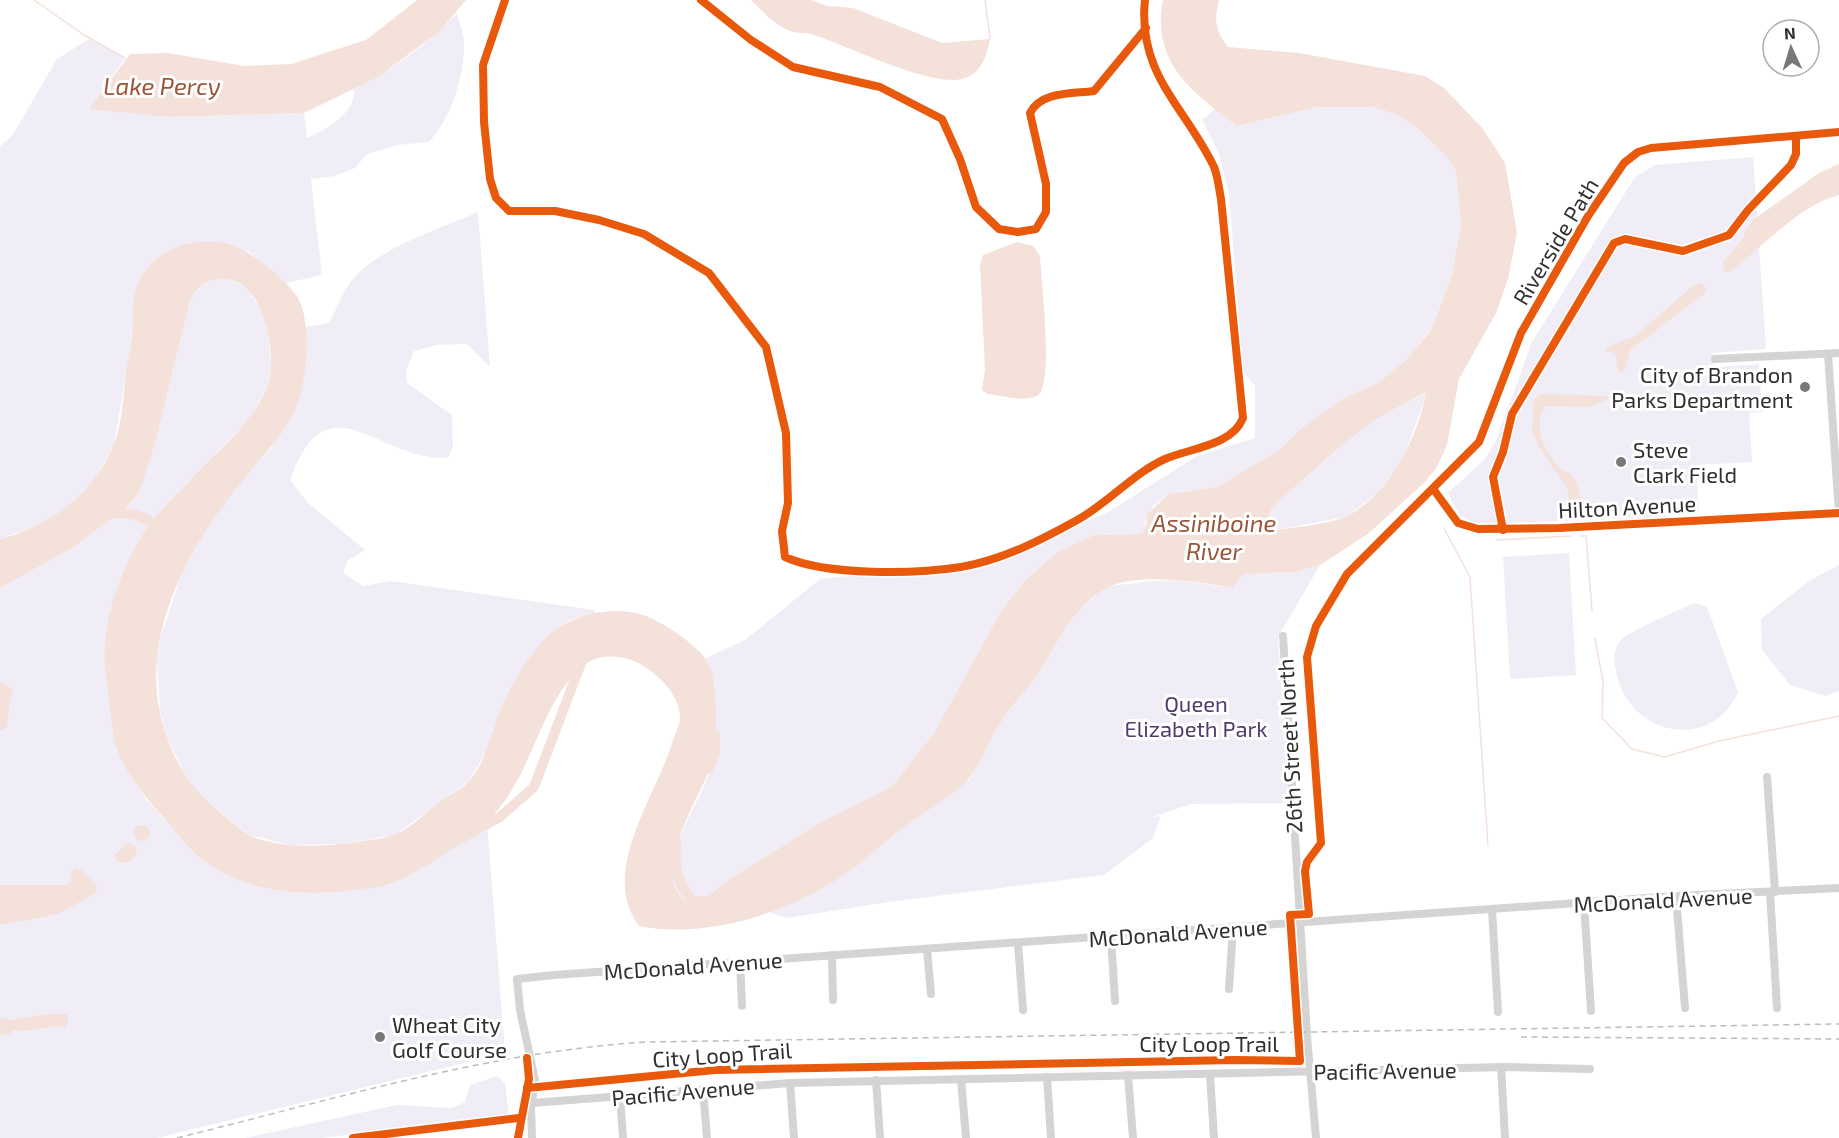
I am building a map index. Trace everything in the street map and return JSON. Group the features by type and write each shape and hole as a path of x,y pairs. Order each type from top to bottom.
{"street":[{"path":"1715,358 1839,353"},
{"path":"1828,354 1839,513"},
{"name":"Hilton Avenue","path":"1434,490 1458,524 1478,529 1559,528 1839,513"},
{"name":"26th Street North","path":"1283,636 1300,924 1316,1138"},
{"path":"1767,777 1777,1008"},
{"name":"McDonald Avenue","path":"532,1103 536,1087 520,1010 517,980 832,955 1676,896 1839,888"},
{"path":"1676,896 1685,1008"},
{"path":"1584,903 1591,1011"},
{"path":"1492,910 1498,1012"},
{"path":"1229,989 1233,928"},
{"path":"1111,936 1115,1001"},
{"path":"1018,943 1023,1010"},
{"path":"927,949 931,994"},
{"path":"832,955 833,1000"},
{"path":"740,962 742,1006"},
{"path":"1501,1067 1505,1138"},
{"name":"Pacific Avenue","path":"532,1103 790,1083 876,1080 1501,1067 1590,1068"},
{"path":"1210,1074 1214,1138"},
{"path":"1128,1075 1133,1138"},
{"path":"1047,1077 1051,1138"},
{"path":"961,1079 966,1138"},
{"path":"876,1080 880,1138"},
{"path":"790,1083 794,1138"},
{"path":"703,1089 707,1138"},
{"path":"620,1096 622,1138"},
{"path":"532,1103 532,1138"}],"green space":[{"path":"457,13 464,41 462,68 450,108 429,142 397,145 367,154 355,168 335,176 311,179 322,275 286,283 248,251 134,300 131,343 114,445 90,488 51,520 0,539 0,146 12,136 57,59 89,39 125,58 90,109 166,117 304,113 307,138 339,120 350,106 354,89 409,56"},
{"path":"1317,107 1372,107 1395,114 1415,126 1447,157 1456,171 1461,224 1452,275 1431,329 1406,360 1378,383 1342,399 1299,430 1278,451 1217,487 1169,494 1154,505 1145,522 1146,528 1141,534 1095,535 893,786 821,822 730,879 707,897 687,902 675,889 672,873 674,855 681,835 712,763 714,730 711,670 706,658 745,640 820,579 994,559 1025,544 1105,514 1197,456 1255,438 1255,386 1243,372 1229,193 1218,151 1202,120 1215,109 1238,126"},
{"path":"1753,157 1766,349 1713,353 1714,367 1759,364 1762,412 1749,413 1752,462 1696,465 1699,511 1670,513 1667,517 1482,524 1464,518 1457,511 1448,493 1484,460 1495,443 1532,342 1635,177 1655,165"},
{"path":"478,212 490,367 467,344 437,345 414,351 406,371 407,383 452,415 453,446 448,458 422,455 356,431 338,428 320,433 304,449 290,480 308,503 365,550 347,561 343,573 363,586 391,581 594,610 596,613 569,620 550,634 533,653 502,706 486,752 469,781 395,835 340,844 290,845 249,835 198,794 182,769 166,734 160,711 157,660 161,636 182,573 208,525 240,482 272,447 305,369 305,327 329,323 350,283 380,257 412,239"},
{"name":"Wheat City Golf Course","path":"229,278 247,288 264,315 268,329 271,366 268,385 251,417 150,523 133,553 110,611 116,745 131,776 146,799 192,850 213,867 237,879 284,891 388,885 422,868 487,822 505,1053 157,1138 0,1138 0,588 74,547 126,507 139,493 155,444 190,300 206,283"},
{"path":"1427,392 1402,462 1375,495 1346,517 1270,531 1266,526 1272,507 1357,432 1374,420"},
{"path":"1569,553 1576,675 1510,679 1503,557"},
{"name":"Queen Elizabeth Park","path":"1320,565 1278,637 1289,803 1191,804 1150,818 1161,816 1153,838 1104,875 889,902 787,918 766,911 803,896 852,869 882,842 969,780 1000,723 1042,667 1050,650 1079,610 1097,594 1110,586 1152,581 1178,580 1232,588 1242,574 1296,572"},
{"path":"1839,565 1839,691 1826,696 1790,685 1762,650 1761,619 1809,581"},
{"path":"1695,603 1707,607 1738,692 1725,712 1709,724 1690,729 1670,728 1651,721 1634,708 1622,690 1615,666 1615,652 1621,640 1635,631"},
{"path":"497,1076 505,1083 509,1116 320,1138 245,1138 397,1105 452,1108 465,1102 470,1085"}],"water":[{"name":"Lake Percy","path":"417,0 466,0 440,31 378,77 304,113 166,117 89,109 130,54 168,53 244,66 291,64 366,40"},
{"path":"751,0 811,0 827,6 853,8 942,43 990,39 984,61 973,74 954,80 936,78 892,65 811,34 785,29"},
{"name":"Assiniboine River","path":"1163,0 1219,0 1216,13 1217,25 1220,36 1228,47 1299,53 1425,76 1444,88 1483,129 1505,163 1517,233 1508,279 1496,313 1459,379 1447,445 1437,467 1425,482 1368,534 1320,565 1296,572 1243,574 1232,588 1186,581 1151,579 1119,583 1096,595 1069,623 1037,674 1001,722 979,764 965,783 898,831 852,869 804,898 778,909 722,925 693,929 639,926 628,905 625,882 628,858 635,833 665,762 680,718 677,703 664,682 636,662 618,657 599,658 581,667 574,674 550,710 512,790 485,823 440,857 392,883 373,888 305,893 268,888 249,884 215,868 187,845 143,793 120,756 113,732 105,667 105,644 114,597 133,552 149,525 245,423 254,412 267,387 271,357 264,320 257,303 248,290 235,281 220,279 205,283 198,288 190,300 155,444 139,493 126,507 74,547 0,588 0,539 19,533 54,516 84,491 107,460 118,433 121,416 132,337 135,294 147,269 156,259 179,246 205,241 226,243 237,247 268,267 287,284 298,298 305,322 305,366 300,394 292,417 278,438 219,511 201,539 184,569 161,633 157,666 158,698 170,746 189,780 205,799 227,818 251,836 262,840 287,845 325,845 373,840 398,833 469,781 480,765 510,689 529,659 550,634 570,621 594,613 632,612 651,618 678,634 696,648 711,670 716,714 713,758 679,838 672,875 676,890 687,902 707,897 730,879 821,822 893,786 936,730 1002,610 1026,580 1058,552 1095,535 1141,534 1146,528 1147,514 1169,494 1217,487 1278,451 1299,430 1342,399 1378,383 1406,360 1431,330 1452,275 1461,224 1456,171 1447,157 1415,126 1395,114 1372,107 1317,107 1237,126 1205,101 1179,74 1169,59 1163,41 1161,22","holes":["1426,392 1422,409 1400,463 1376,494 1362,506 1340,519 1321,523 1270,531 1266,526 1272,507 1374,420"]},
{"path":"1839,164 1839,195 1824,200 1795,217 1729,272 1724,271 1723,262 1744,238 1744,232 1753,220 1819,173"},
{"path":"1017,242 1033,246 1040,256 1044,307 1046,352 1043,387 1038,395 1027,398 987,394 982,390 985,370 980,265 983,255"},
{"path":"1701,283 1706,288 1705,293 1630,350 1624,373 1618,371 1615,353 1605,351 1608,347 1637,335 1694,285"},
{"path":"1541,394 1607,396 1608,399 1589,407 1546,406 1539,421 1545,447 1560,468 1572,475 1577,484 1582,504 1580,519 1572,514 1567,488 1540,448 1532,431 1534,399"},
{"path":"0,681 13,690 7,727 2,730 0,730"},
{"path":"142,825 148,827 150,833 148,839 142,841 136,839 134,833 136,827"},
{"path":"128,843 135,846 137,852 130,862 117,862 114,855"},
{"path":"75,868 81,870 97,886 96,893 58,914 0,925 0,885 66,885 72,880 71,872"},
{"path":"48,1014 67,1014 68,1022 65,1027 13,1030 8,1035 0,1034 2,1017 10,1020"}],"waterway":[{"path":"34,0 84,35 125,58"},
{"path":"985,0 990,39"},
{"name":"Assiniboine River","path":"107,514 122,513 143,517 159,531"},
{"path":"1444,528 1470,577 1488,846"},
{"path":"1496,540 1570,536"},
{"path":"1580,536 1586,536 1592,611"},
{"path":"1595,638 1603,682 1602,718 1632,749 1665,757 1719,741 1839,716"},
{"name":"Assiniboine River","path":"461,838 500,817 534,787 583,658"},
{"name":"Assiniboine River","path":"708,769 715,753 715,735"},
{"name":"Assiniboine River","path":"676,841 677,873 683,887 693,901 708,901"}],"railway":[{"path":"177,1138 468,1067 586,1047 646,1042 1839,1024"},
{"path":"1521,1037 1839,1039"}],"cycle path":[{"path":"505,0 483,65 484,122 490,179 496,198 509,211 555,211 599,220 644,234 709,273 766,347 786,433 788,503 782,531 785,557 824,568 872,572 961,567 977,564 1022,548 1079,519 1165,459 1209,445 1230,435 1243,418 1221,199 1216,175 1203,146 1156,70 1148,49 1145,0"},
{"path":"701,0 751,40 793,67 880,87 942,119 960,159 976,207 999,229 1018,232 1036,229 1046,212 1046,184 1030,113 1035,106 1050,97 1094,91 1146,28"},
{"name":"Riverside Path","path":"527,1088 715,1070 1235,1060 1300,1061 1290,915 1309,914 1305,871 1307,862 1321,843 1307,657 1316,626 1347,574 1479,442 1521,333 1588,216 1624,163 1638,152 1651,148 1839,132"},
{"path":"1503,530 1493,477 1503,452 1512,414 1614,243 1625,239 1683,251 1729,235 1748,210 1791,165 1796,154 1796,136"},
{"path":"1434,490 1458,523 1478,529 1559,528 1839,513"},
{"path":"518,1138 529,1079 527,1058"},
{"path":"353,1138 519,1118"}],"place":[{"name":"City of Brandon Parks Department","path":"1805,387"},
{"name":"Steve Clark Field","path":"1621,462"},
{"name":"Wheat City Golf Course","path":"380,1037"}]}
